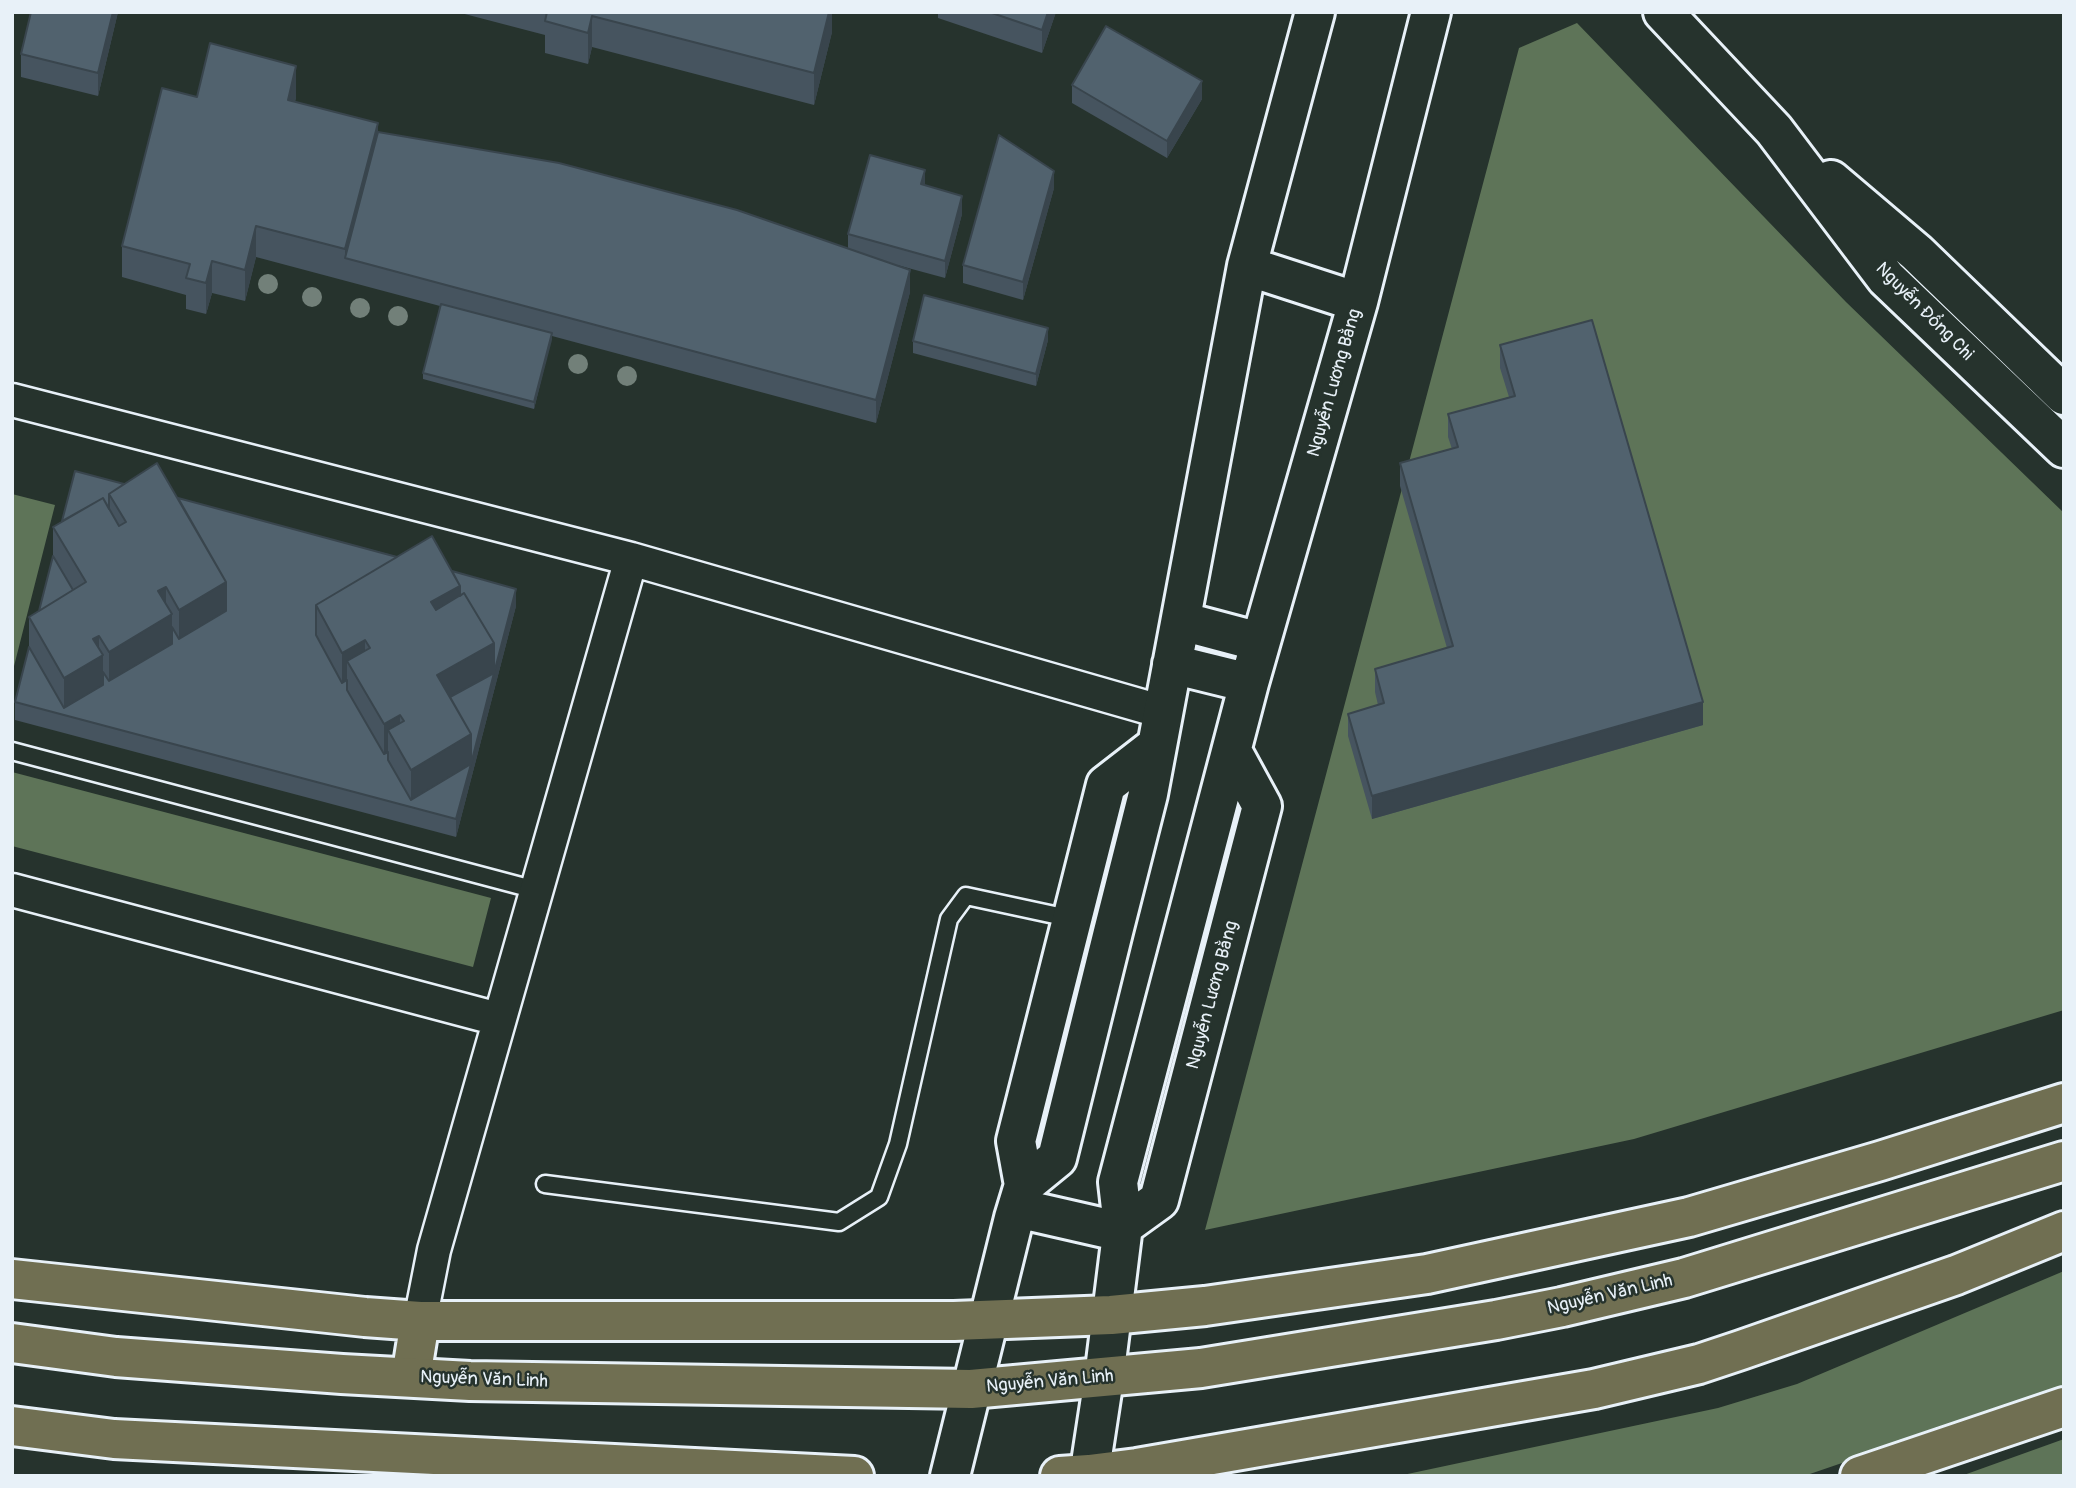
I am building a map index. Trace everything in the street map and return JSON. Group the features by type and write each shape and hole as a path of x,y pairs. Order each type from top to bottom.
{"main road":[{"path":"1021,1196 1057,1158 1144,807 1247,266 1315,12"},
{"name":"Nguyễn Đổng Chi","path":"1663,12 1773,130 1886,278 2056,426"},
{"name":"Nguyễn Lương Bằng","path":"1122,1229 1159,1200 1262,806 1232,751 1260,642 1358,302 1427,13"},
{"name":"Nguyễn Đổng Chi","path":"1773,130 1917,253 2064,395"},
{"path":"1247,266 1358,302"},
{"path":"1181,621 1260,642"},
{"path":"1172,664 1249,683"},
{"path":"950,1476 1021,1196 1016,1141 1106,786 1159,730"},
{"path":"12,1279 420,1321 863,1322 1111,1315 1205,1306 1356,1286 1427,1274 1607,1236 1689,1217 2064,1103"},
{"name":"Nguyễn Văn Linh","path":"12,1343 116,1357 483,1381 971,1389 1104,1378 1201,1368 1496,1320 1574,1304 1684,1278 2064,1161"},
{"path":"1021,1196 1122,1229 1104,1378 1079,1475 1204,1457 1594,1389 1643,1378 1741,1350 1956,1275 2064,1231"},
{"path":"411,1377 420,1321"},
{"path":"1860,1476 2064,1407"},
{"path":"12,1426 114,1439 854,1476"}],"street":[{"path":"12,400 631,559 1159,730"},
{"path":"420,1321 434,1250 631,559"},
{"path":"12,890 498,1019"}],"lane":[{"path":"12,751 536,890"},
{"path":"545,1184 839,1222 880,1197 898,1144 949,919 965,896 1073,919"}],"green space":[{"path":"1577,23 1846,302 2064,513 2064,1010 1634,1139 1205,1230 1519,48"},
{"path":"12,494 55,505 12,674"},
{"path":"12,772 491,898 473,967 12,846"},
{"path":"2064,1271 2064,1387 1804,1476 1398,1476 1718,1408 1797,1384"},
{"path":"2064,1439 2064,1476 1961,1476"}],"building":[{"path":"31,12 113,12 98,73 21,54"},
{"path":"547,12 829,12 814,73 592,16 588,33 545,21"},
{"path":"989,12 1048,12 1042,30"},
{"path":"1106,26 1202,81 1167,141 1072,85"},
{"path":"210,43 296,66 288,100 378,123 345,249 256,226 245,270 212,261 206,283 186,278 190,264 122,246 162,88 197,97"},
{"path":"378,132 559,163 737,210 910,270 876,400 345,258"},
{"path":"999,135 1054,171 1023,282 963,265"},
{"path":"870,155 925,170 921,184 962,196 945,261 848,234"},
{"path":"924,295 1048,328 1036,374 913,341"},
{"path":"441,304 552,333 534,402 423,373"},
{"path":"1592,320 1703,702 1372,796 1348,714 1384,703 1375,669 1453,646 1400,463 1458,447 1448,414 1515,396 1500,345"},
{"path":"157,463 226,582 179,610 166,587 158,591 172,614 109,652 99,636 93,639 103,655 64,678 29,617 86,582 53,527 103,498 119,526 126,522 109,494"},
{"path":"75,471 124,484 109,494 109,509 103,498 62,521"},
{"path":"178,498 397,557 316,605 316,635 342,683 347,680 347,690 384,754 388,752 388,760 411,800 471,764 456,819 15,702 29,647 64,708 103,685 103,672 109,681 172,644 172,627 179,639 226,611 226,582"},
{"path":"432,536 460,586 431,602 436,610 464,593 494,643 437,675 471,734 411,770 388,730 404,721 400,715 384,724 347,661 370,648 365,640 342,653 316,605"},
{"path":"53,556 73,590 39,611"},
{"path":"452,571 516,589 494,673 494,643 464,593 460,596 460,586"},
{"path":"494,673 471,764 471,734 450,697"}]}
